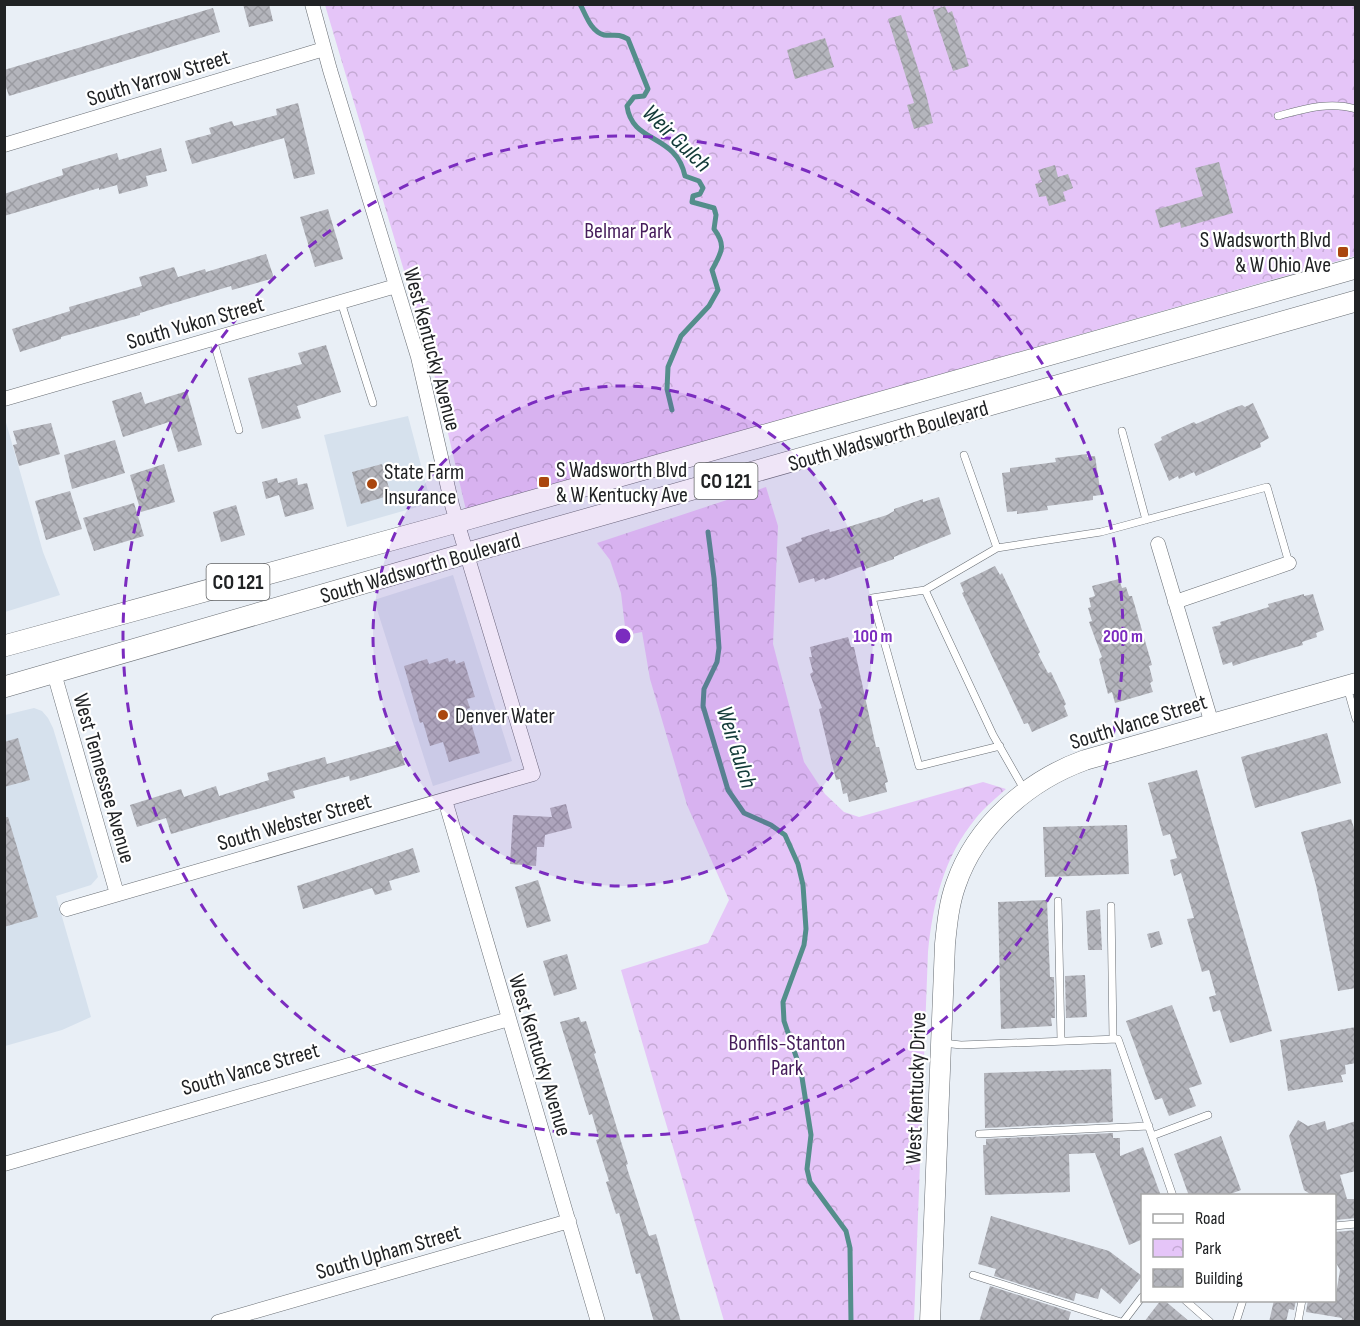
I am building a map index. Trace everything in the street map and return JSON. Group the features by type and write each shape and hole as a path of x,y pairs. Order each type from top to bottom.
{"main road":[{"name":"South Wadsworth Boulevard","path":"4,646 457,522 1356,268"},
{"name":"South Wadsworth Boulevard","path":"4,687 1356,301"}],"street":[{"name":"West Kentucky Avenue","path":"312,4 418,357 441,465 533,774"},
{"name":"South Yarrow Street","path":"4,145 324,50"},
{"name":"South Yukon Street","path":"4,399 396,286"},
{"path":"1158,544 1212,724"},
{"path":"1175,602 1289,563"},
{"name":"West Tennessee Avenue","path":"54,673 117,894"},
{"name":"South Vance Street","path":"966,860 995,821 1025,791 1055,772 1074,764 1351,684"},
{"name":"South Webster Street","path":"67,909 533,774"},
{"name":"West Kentucky Avenue","path":"445,800 598,1322"},
{"name":"West Kentucky Drive","path":"930,1322 946,926 952,896 966,860"},
{"name":"South Vance Street","path":"4,1164 508,1019"},
{"name":"South Upham Street","path":"218,1322 569,1221"}],"lane":[{"path":"1278,116 1315,106 1356,109"},
{"path":"342,302 373,403"},
{"path":"213,339 239,430"},
{"path":"1122,431 1146,520"},
{"path":"964,455 997,548"},
{"path":"1000,747 919,766 872,598 925,590 997,548 1101,532 1267,487 1289,563"},
{"path":"925,590 1000,747 1025,791"},
{"path":"1351,684 1356,719"},
{"path":"1058,901 1061,1041"},
{"path":"1111,906 1113,1039"},
{"path":"940,1042 961,1045 1118,1039 1172,1194"},
{"path":"1152,1136 1208,1115"},
{"path":"979,1134 1149,1126"},
{"path":"1336,1226 1356,1224"},
{"path":"973,1275 1122,1322 1141,1299"},
{"path":"1187,1302 1210,1322"},
{"path":"1236,1322 1242,1302"},
{"path":"1298,1322 1302,1302"}],"shaded area":[{"path":"408,416 431,503 347,527 324,435"},
{"path":"5,419 43,552 60,595 5,612"},
{"path":"453,575 512,761 433,786 374,600"},
{"path":"34,708 42,711 53,728 98,877 91,885 56,896 91,1017 62,1030 5,1046 5,715"}],"green space":[{"name":"Belmar Park","path":"325,5 1355,5 1355,256 466,510 432,365"},
{"name":"Bonfils-Stanton Park","path":"766,487 778,526 773,644 804,762 825,794 844,812 859,817 983,782 1006,789 979,814 956,848 942,881 933,915 928,952 914,1321 724,1321 621,970 708,943 729,900 687,805 650,679 642,632 626,635 621,593 610,560 597,543"}],"building":[{"path":"243,4 269,4 273,21 249,27"},
{"path":"945,6 948,13 952,11 969,66 953,71 933,10"},
{"path":"213,8 220,32 9,96 4,81 4,70"},
{"path":"901,15 933,123 914,129 907,105 914,103 888,19"},
{"path":"825,38 834,67 795,79 787,50"},
{"path":"298,103 315,174 294,179 284,138 192,164 185,141 211,134 209,128 232,121 234,126 277,115 276,109"},
{"path":"161,148 167,171 146,176 148,186 119,194 117,185 99,190 99,188 4,216 4,194 63,175 62,169 117,153 119,160"},
{"path":"1219,162 1233,213 1181,228 1180,222 1160,228 1155,210 1203,196 1195,168"},
{"path":"1055,165 1058,177 1068,174 1073,188 1063,192 1066,201 1049,206 1046,196 1039,197 1035,184 1042,182 1038,170"},
{"path":"328,209 343,259 315,267 300,217"},
{"path":"266,254 274,278 232,290 231,286 61,337 61,339 20,352 12,329 70,311 69,307 142,286 139,277 174,267 178,277 205,269 206,272"},
{"path":"326,345 341,392 297,406 301,418 262,429 248,378 302,364 298,353"},
{"path":"187,391 202,445 178,452 169,422 123,437 112,401 141,392 145,404"},
{"path":"1253,403 1269,438 1260,443 1261,447 1196,476 1194,472 1169,481 1154,444 1162,440 1161,437 1194,422 1196,424 1228,410"},
{"path":"51,423 60,454 19,466 13,445 17,444 13,431"},
{"path":"115,440 125,473 72,489 64,455"},
{"path":"1087,454 1087,457 1095,456 1101,495 1093,496 1093,500 1047,506 1048,510 1017,514 1017,511 1007,512 1002,473 1010,472 1010,468 1056,462 1055,458"},
{"path":"164,464 175,502 141,512 130,475"},
{"name":"State Farm Insurance","path":"382,464 391,495 361,504 352,472"},
{"path":"277,478 278,483 297,478 298,485 307,483 314,509 285,517 279,495 266,499 262,482"},
{"path":"70,491 82,529 46,540 35,501"},
{"path":"939,497 951,534 866,569 865,565 825,580 824,578 815,582 814,578 799,583 786,547 802,541 801,538 829,529 830,532 838,530 887,515 894,509 923,499 923,502"},
{"path":"134,503 144,536 94,551 83,518"},
{"path":"236,505 245,535 221,542 213,512"},
{"path":"995,566 1000,575 1002,573 1040,652 1038,654 1048,673 1051,672 1066,704 1064,706 1068,716 1032,732 1028,723 1024,724 962,593 964,592 960,583"},
{"path":"1119,579 1122,588 1126,587 1129,596 1132,596 1152,665 1149,666 1153,692 1115,703 1112,692 1108,694 1099,659 1102,657 1089,622 1092,621 1088,608 1091,607 1089,598 1095,596 1092,586"},
{"path":"1304,594 1304,596 1313,594 1324,630 1316,633 1317,637 1302,642 1303,645 1233,666 1232,662 1223,665 1212,627 1221,625 1220,622 1269,607 1268,604"},
{"path":"848,637 851,647 854,647 876,747 879,747 888,782 885,783 887,792 849,802 847,793 843,794 840,779 836,780 819,709 822,708 810,674 813,672 809,657 812,657 810,647"},
{"name":"Denver Water","path":"448,658 449,662 455,660 456,664 464,661 475,697 467,699 470,708 467,709 480,753 449,762 443,742 430,746 423,722 420,723 404,666 427,659 429,664"},
{"path":"1327,733 1341,783 1255,808 1241,757"},
{"path":"18,738 30,780 4,787 4,742"},
{"path":"399,744 405,765 350,781 349,776 293,791 295,798 171,834 166,818 137,827 130,805 181,789 184,797 216,786 219,796 269,780 267,773 325,757 327,764"},
{"path":"1197,770 1272,1031 1230,1043 1220,1010 1213,1012 1209,997 1216,995 1209,970 1202,972 1187,919 1194,918 1181,873 1174,876 1170,860 1177,858 1170,834 1163,836 1148,783"},
{"path":"566,804 572,828 545,835 544,847 537,847 536,866 510,864 513,815 552,817 550,808"},
{"path":"4,817 8,817 38,917 4,927"},
{"path":"1351,819 1356,834 1356,988 1338,991 1316,885 1301,832"},
{"path":"1127,825 1129,874 1045,877 1043,827"},
{"path":"413,848 420,872 389,881 392,890 375,895 372,888 303,909 297,886"},
{"path":"538,880 551,921 527,928 515,887"},
{"path":"1047,900 1050,977 1054,977 1055,1018 1051,1018 1052,1026 1001,1029 998,902"},
{"path":"1100,909 1102,950 1088,950 1086,911"},
{"path":"1159,931 1163,944 1151,948 1147,934"},
{"path":"567,954 577,989 554,996 543,961"},
{"path":"1085,975 1087,1017 1066,1018 1065,976"},
{"path":"1172,1005 1202,1084 1189,1088 1196,1106 1169,1116 1162,1098 1155,1100 1126,1021"},
{"path":"579,1017 581,1022 586,1021 628,1164 626,1165 649,1236 656,1234 681,1322 654,1322 640,1273 636,1274 619,1213 616,1214 606,1182 609,1181 596,1140 599,1139 592,1114 589,1115 560,1022"},
{"path":"1356,1027 1356,1063 1345,1065 1346,1074 1341,1075 1343,1082 1288,1091 1280,1040"},
{"path":"1111,1069 1113,1122 985,1128 984,1073"},
{"path":"1298,1120 1308,1126 1325,1121 1327,1130 1356,1121 1356,1171 1340,1175 1347,1199 1356,1199 1356,1218 1336,1220 1336,1194 1310,1194 1304,1190 1289,1136"},
{"path":"1113,1133 1113,1138 1120,1138 1120,1156 1143,1147 1160,1194 1141,1194 1141,1240 1129,1245 1095,1153 1069,1154 1070,1192 985,1195 983,1145 986,1145 986,1139"},
{"path":"1221,1136 1241,1190 1230,1194 1188,1194 1174,1154"},
{"path":"991,1216 1109,1251 1141,1277 1120,1304 1101,1288 1098,1299 1076,1293 1074,1301 994,1276 996,1269 978,1264"},
{"path":"1356,1230 1356,1322 1341,1322 1342,1318 1306,1312 1308,1302 1336,1302 1340,1270 1336,1263 1336,1232"},
{"path":"990,1286 1071,1312 1068,1322 979,1322"},
{"path":"1159,1302 1166,1302 1190,1322 1144,1322"},
{"path":"1274,1302 1296,1302 1294,1310 1289,1309 1286,1322 1269,1322"}],"waterway":[{"name":"Weir Gulch","path":"580,4 589,22 599,33 618,35 628,39 648,89 644,96 634,97 627,106 631,118 645,134 673,152 685,176 699,181 703,188 700,194 693,196 692,202 714,208 716,215 714,229 720,240 721,249 712,270 718,290 709,306 681,336 668,367 667,389 672,410"},
{"name":"Weir Gulch","path":"708,532 719,648 717,662 704,689 703,706 728,790 744,813 771,825 785,835 798,864 803,885 806,929 804,945 783,1002 784,1021 801,1071 811,1135 807,1169 810,1182 846,1231 850,1248 851,1322"}],"place":[{"name":"S Wadsworth Blvd & W Ohio Ave","path":"1343,252"},
{"name":"S Wadsworth Blvd & W Kentucky Ave","path":"544,482"},
{"name":"State Farm Insurance","path":"372,484"},
{"name":"Denver Water","path":"443,715"}]}
